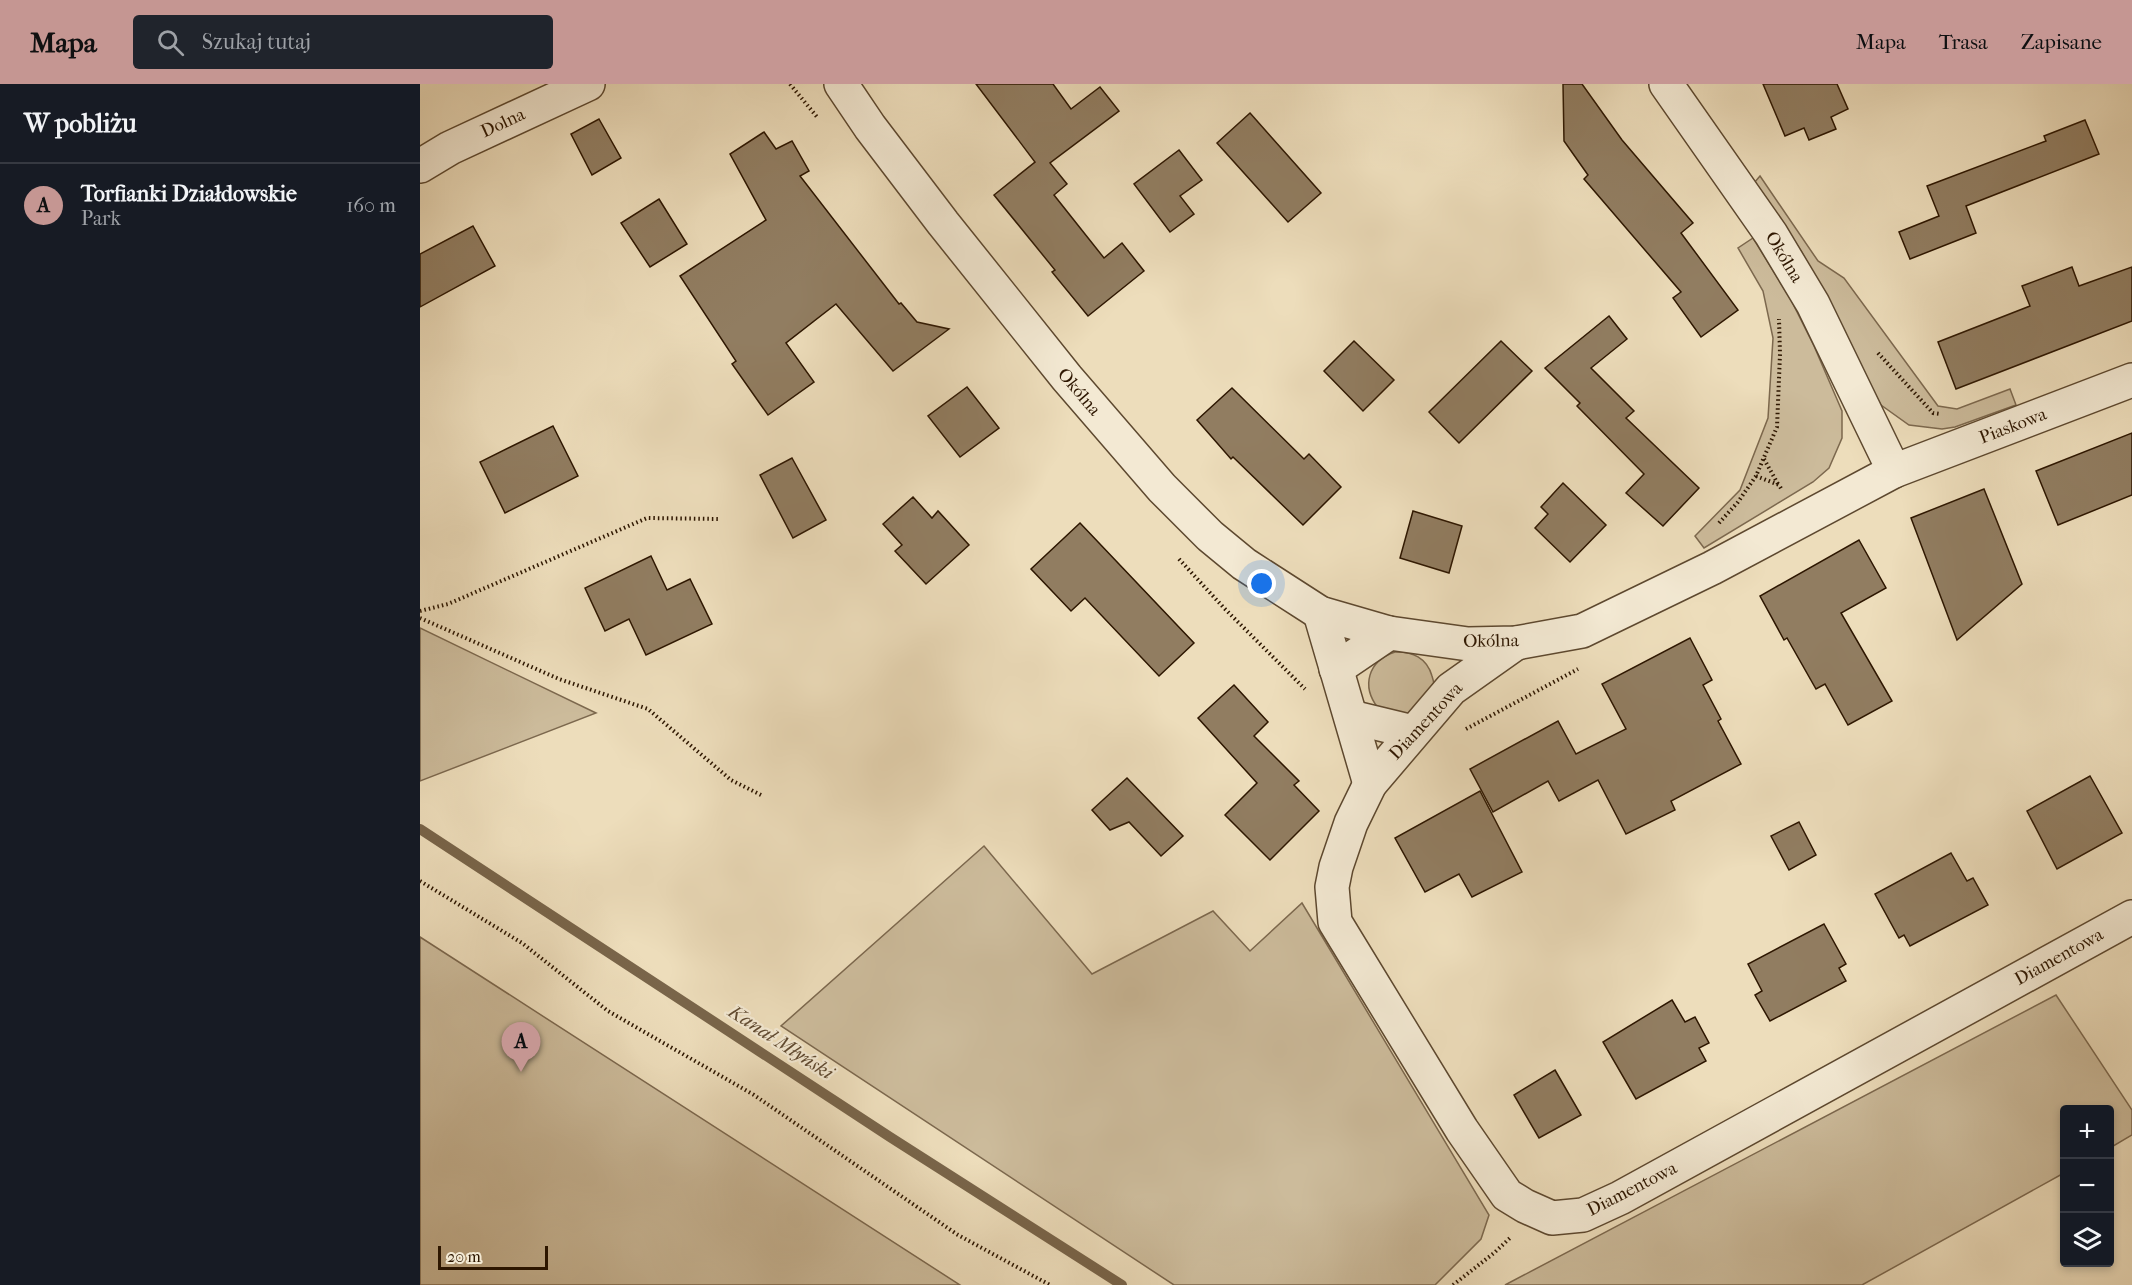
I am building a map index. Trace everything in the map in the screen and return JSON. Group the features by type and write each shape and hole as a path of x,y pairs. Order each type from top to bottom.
{"street":[{"name":"Dolna","path":"420,166 450,148 588,84"},
{"name":"Okólna","path":"841,84 870,127 950,232 1067,378 1162,488 1210,536 1244,564 1320,613 1389,633 1468,644 1516,643 1582,631 1712,568 1894,471 1813,304 1771,234 1666,84"},
{"name":"Piaskowa","path":"1894,471 2132,380"},
{"name":"Diamentowa","path":"1320,613 1370,784"},
{"path":"1336,669 1389,633"},
{"path":"1429,638 1445,666 1451,689"},
{"name":"Diamentowa","path":"1516,643 1451,689 1370,784 1351,823 1336,867 1332,887 1335,922 1462,1130 1507,1195 1537,1212 1552,1218 1583,1215 1620,1198 2132,917"},
{"path":"1351,717 1413,732"}],"path":[{"path":"1712,530 1738,502 1756,476 1777,427 1779,319"},
{"path":"1876,351 1933,413 1942,415"},
{"path":"1764,459 1785,494"},
{"path":"1756,476 1779,485"},
{"path":"420,611 448,604 647,518 718,519"},
{"path":"420,618 559,679 648,709 731,780 761,795"},
{"path":"420,881 522,943 608,1011 754,1095 958,1235 1050,1285"},
{"path":"1453,1285 1494,1253 1537,1212"}],"shaded area":[{"path":"1760,176 1818,261 1844,278 1938,406 1957,409 2010,389 2016,405 1955,427 1942,429 1909,425 1881,405 1869,386 1829,301 1801,251 1754,183"},
{"path":"1753,238 1790,298 1814,346 1842,411 1842,438 1829,468 1813,482 1704,548 1695,536 1740,490 1768,418 1773,338 1763,291 1738,248"},
{"path":"420,628 596,713 420,781"},
{"path":"1395,652 1413,654 1423,660 1433,679 1434,687 1431,693 1411,716 1378,708 1370,691 1370,675 1373,668 1379,661"},
{"path":"984,846 1092,974 1213,911 1250,951 1302,903 1489,1215 1481,1239 1435,1285 1174,1285 781,1026"},
{"path":"420,937 960,1285 420,1285"},
{"path":"2056,995 2132,1110 2132,1135 2114,1146 2114,1105 2060,1105 2060,1175 1862,1285 1505,1285"}],"building":[{"path":"976,84 1053,84 1071,109 1100,87 1119,111 1050,163 1067,184 1054,195 1104,258 1122,243 1144,271 1088,316 1052,272 1055,270 994,195 1035,162"},
{"path":"1563,84 1582,84 1622,140 1693,223 1681,233 1738,310 1701,337 1673,298 1681,292 1584,179 1588,175 1564,141"},
{"path":"1763,84 1837,84 1848,109 1831,117 1836,129 1809,140 1804,128 1785,136"},
{"path":"1250,113 1321,193 1288,222 1217,143"},
{"path":"599,119 621,158 592,175 571,134"},
{"path":"2085,120 2099,154 1966,206 1976,233 1910,259 1899,232 1939,216 1927,186 2046,141 2044,136"},
{"path":"764,132 776,149 792,141 809,171 800,176 899,304 901,303 917,322 949,329 893,371 836,304 786,343 814,382 768,415 732,364 736,361 680,276 766,220 730,154"},
{"path":"1179,150 1202,180 1180,196 1194,214 1170,232 1134,184"},
{"path":"659,199 687,244 650,267 621,223"},
{"path":"473,226 495,266 420,307 420,254"},
{"path":"2072,267 2079,286 2132,267 2132,321 1956,389 1938,342 2030,306 2022,286"},
{"path":"1609,316 1627,339 1591,368 1634,411 1626,418 1699,488 1663,526 1626,493 1644,474 1577,406 1580,403 1545,368"},
{"path":"1354,341 1394,380 1363,411 1324,371"},
{"path":"1501,341 1532,371 1459,443 1429,412"},
{"path":"967,387 999,428 960,457 928,416"},
{"path":"1232,388 1304,459 1309,454 1341,487 1303,525 1233,457 1231,459 1197,420"},
{"path":"553,426 578,476 505,513 480,462"},
{"path":"2132,433 2132,495 2058,525 2036,471"},
{"path":"792,458 826,520 793,538 760,475"},
{"path":"1563,483 1606,525 1570,562 1535,528 1548,514 1541,507"},
{"path":"1984,489 2022,584 1957,640 1911,518"},
{"path":"913,497 932,518 938,511 969,545 926,584 895,551 902,545 883,524"},
{"path":"1413,511 1462,526 1449,573 1400,558"},
{"path":"1080,523 1194,643 1159,676 1085,598 1071,611 1031,569"},
{"path":"1859,540 1886,588 1841,613 1892,701 1848,725 1825,684 1816,689 1787,638 1784,640 1760,596"},
{"path":"651,556 667,590 690,579 712,624 646,655 629,619 605,631 585,588"},
{"path":"1690,638 1712,680 1703,685 1721,719 1718,721 1741,764 1671,801 1675,810 1626,834 1598,780 1559,801 1548,781 1493,812 1470,769 1558,721 1576,754 1626,729 1602,684"},
{"path":"1234,685 1268,722 1254,736 1299,781 1294,785 1319,811 1270,860 1225,815 1257,783 1198,718"},
{"path":"2090,776 2122,833 2057,869 2027,811"},
{"path":"1127,778 1183,836 1161,856 1129,822 1110,830 1092,810"},
{"path":"1480,791 1522,872 1472,897 1459,874 1425,892 1395,838"},
{"path":"1799,822 1816,855 1789,870 1771,836"},
{"path":"1951,853 1967,881 1973,878 1988,905 1910,946 1904,935 1899,938 1875,894"},
{"path":"1824,924 1846,964 1839,968 1846,981 1770,1021 1755,995 1762,991 1748,964"},
{"path":"1672,1000 1685,1022 1695,1017 1709,1043 1699,1048 1706,1061 1636,1099 1603,1042"},
{"path":"1555,1070 1581,1115 1539,1138 1514,1095"}],"waterway":[{"name":"Kanał Młyński","path":"420,829 890,1137 1122,1285"}],"place":[{"name":"Torfianki Działdowskie","path":"521,1072"}]}
